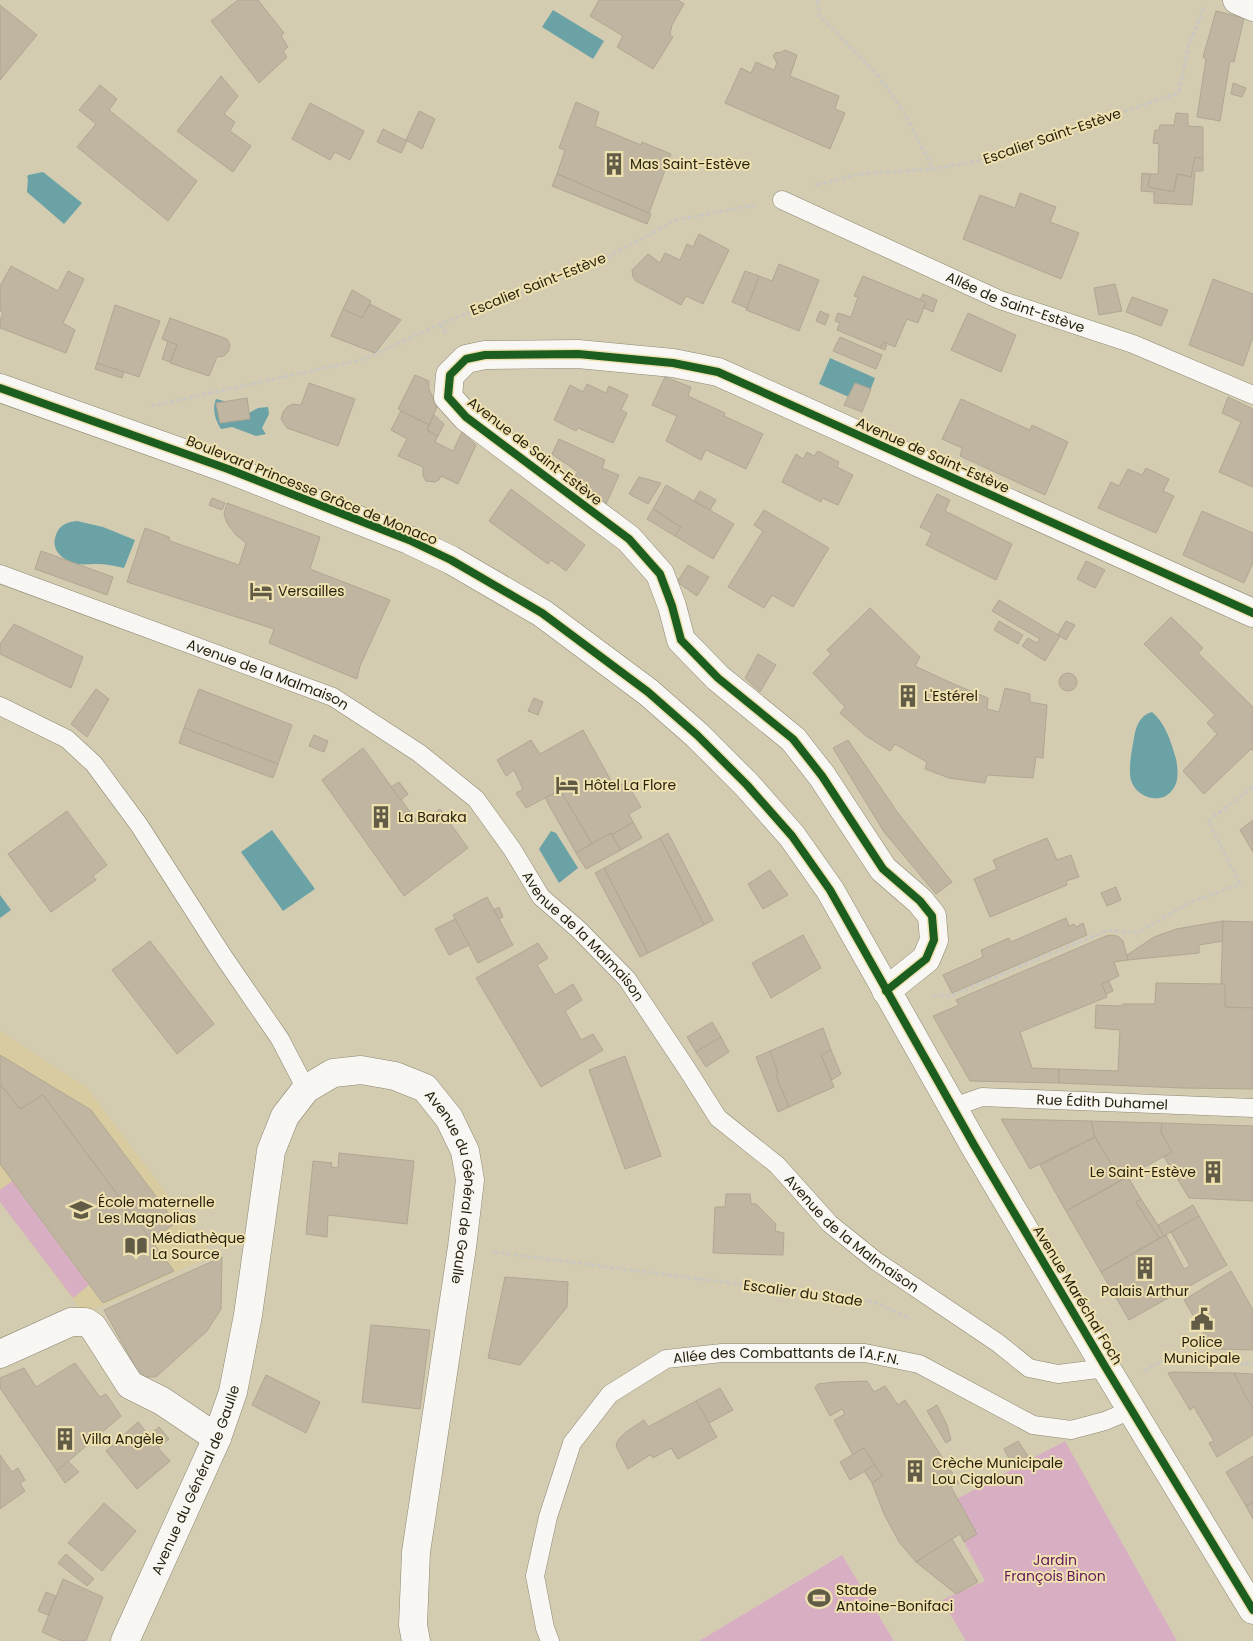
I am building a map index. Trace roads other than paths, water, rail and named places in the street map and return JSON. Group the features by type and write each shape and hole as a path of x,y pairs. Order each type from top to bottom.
{"street":[{"path":"1238,0 1253,7"},
{"name":"Avenue de Saint-Estève","path":"886,991 926,959 934,940 932,916 920,901 883,869 822,776 793,739 718,678 680,640 672,606 660,574 629,539 466,417 448,397 450,375 466,359 484,355 503,354 578,354 673,363 718,372 1253,613"},
{"name":"Boulevard Princesse Grâce de Monaco","path":"0,388 144,438 409,540 451,560 542,613 648,692 697,735 747,785 792,836 830,890 886,991"},
{"name":"Avenue Maréchal Foch","path":"886,991 974,1145 1118,1389 1253,1610"},
{"name":"Avenue du Général de Gaulle","path":"124,1641 217,1438 233,1392 241,1355 271,1151 284,1116 306,1089 333,1073 361,1070 395,1076 425,1088 449,1118 465,1150 470,1180 462,1247 416,1552 413,1625 416,1641"},
{"path":"0,1354 71,1322 86,1322 94,1327 130,1385 162,1401 217,1438"}],"lane":[{"name":"Allée de Saint-Estève","path":"782,200 1000,300 1133,344 1253,396"},
{"name":"Avenue de la Malmaison","path":"0,574 333,697 419,753 476,799 512,849 541,897 578,929 627,979 718,1118 777,1165 830,1224 876,1261 998,1343 1029,1368 1118,1389"},
{"path":"0,706 67,739 94,764 139,825 223,956 280,1039 306,1089"},
{"name":"Rue Édith Duhamel","path":"954,1107 982,1098 1253,1108"},
{"name":"Allée des Combattants de l'A.F.N.","path":"550,1641 545,1628 535,1576 548,1517 572,1443 610,1394 666,1358 722,1353 865,1353 919,1364 1033,1425 1071,1430 1105,1421 1118,1389"}],"water":[{"path":"553,10 604,41 593,59 542,27"},
{"path":"43,172 82,203 64,224 27,192 28,175"},
{"path":"830,358 875,378 865,404 819,384"},
{"path":"216,399 249,413 258,408 268,407 269,414 262,428 266,434 256,436 232,427 221,429 215,415"},
{"path":"77,521 103,527 135,540 124,568 104,564 73,563 59,554 55,545 57,532 64,525"},
{"path":"1152,712 1161,722 1167,734 1176,759 1178,771 1173,789 1168,794 1156,798 1150,798 1138,791 1131,780 1130,770 1137,725 1144,716"},
{"path":"272,830 315,889 283,911 241,852"},
{"path":"551,831 556,833 578,868 559,883 539,849"},
{"path":"0,895 11,910 0,918"}],"place":[{"name":"Mas Saint-Estève","path":"614,164"},
{"name":"Versailles","path":"261,591"},
{"name":"L'Estérel","path":"908,696"},
{"name":"Hôtel La Flore","path":"567,785"},
{"name":"La Baraka","path":"381,817"},
{"name":"Le Saint-Estève","path":"1213,1172"},
{"name":"École maternelle Les Magnolias","path":"81,1210"},
{"name":"Médiathèque La Source","path":"136,1246"},
{"name":"Palais Arthur","path":"1145,1268"},
{"name":"Police Municipale","path":"1202,1319"},
{"name":"Villa Angèle","path":"65,1439"},
{"name":"Crèche Municipale Lou Cigaloun","path":"915,1471"},
{"name":"Stade Antoine-Bonifaci","path":"819,1598"}],"park label":[{"name":"Jardin François Binon","path":"1055,1568"}]}
